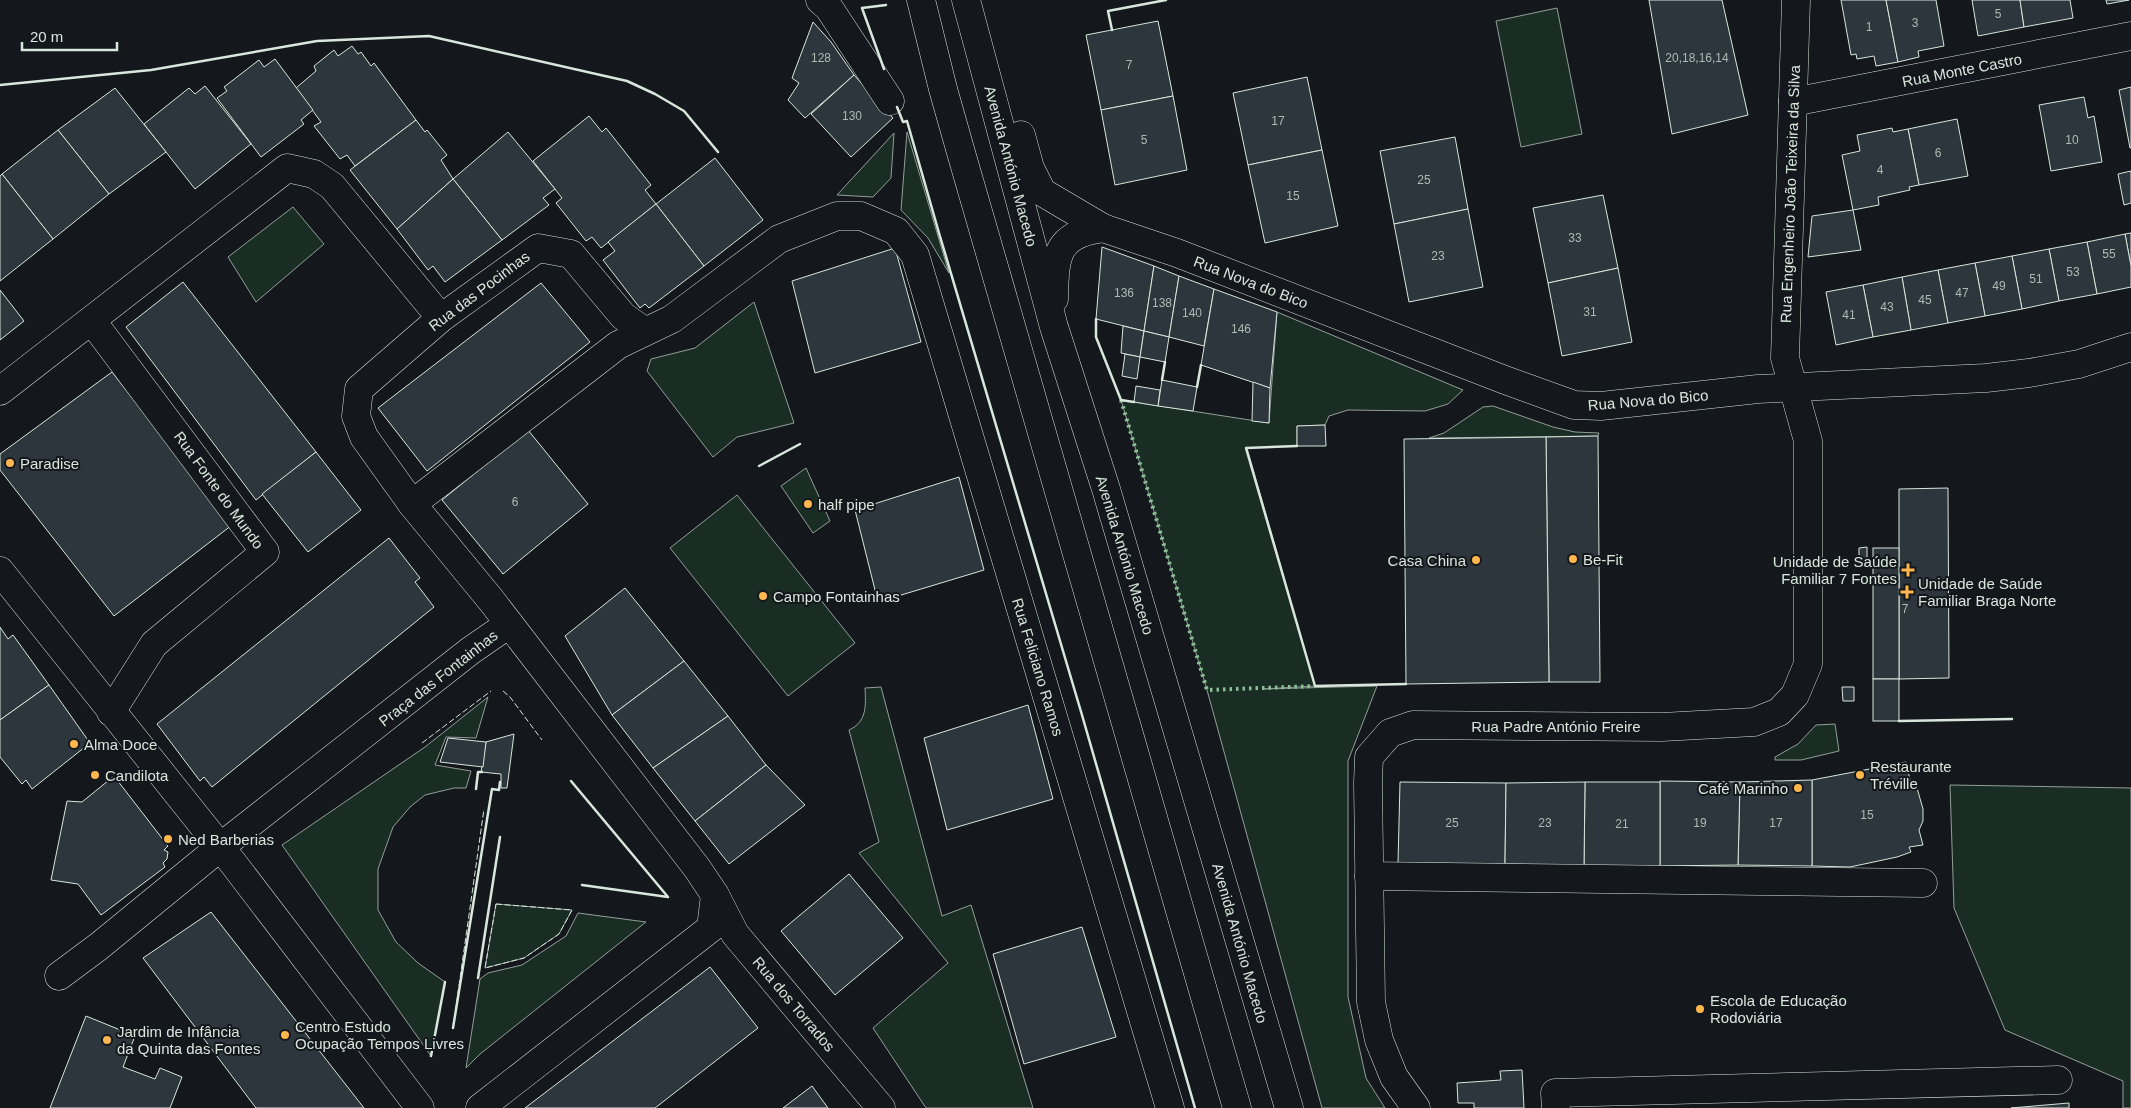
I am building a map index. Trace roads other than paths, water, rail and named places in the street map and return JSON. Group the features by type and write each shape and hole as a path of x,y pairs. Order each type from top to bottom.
{"main road":[{"path":"820,0 830,8 890,101"},
{"path":"922,0 959,148 1237,1108"},
{"name":"Rua Engenheiro João Teixeira da Silva","path":"1794,387 1786,358 1796,0"},
{"name":"Rua Nova do Bico","path":"969,11 1004,76 1030,168 1042,192 1103,228 1177,253 1574,405 1602,406 1794,387 1986,378 2029,373 2078,364 2131,347"},
{"name":"Avenida António Macedo","path":"969,11 1054,328 1106,489 1289,1108"},
{"name":"Rua Monte Castro","path":"1793,102 2131,36"},
{"path":"0,391 287,168 314,174 332,186 442,318"},
{"name":"Rua Feliciano Ramos","path":"644,331 672,319 780,239 836,216 861,216 896,231 915,255 1170,1108"},
{"path":"1054,328 1054,266 1064,243 1084,230 1103,228"},
{"name":"Rua das Pocinhas","path":"509,624 412,504 364,437 356,416 359,389 442,318 538,248 571,254 623,316 644,331"},
{"name":"Rua Fonte do Mundo","path":"92,320 265,552 154,644 111,712"},
{"path":"412,504 618,345 644,331"},
{"name":"Rua Padre António Freire","path":"1416,1108 1394,1077 1379,1040 1371,1002 1369,758 1390,732 1413,725 1662,727 1754,722 1779,712 1795,695 1808,664 1808,441 1794,387"},
{"path":"0,571 220,848 420,1108"},
{"name":"Praça das Fontainhas","path":"59,976 98,948 220,848 470,652 509,624 715,894"},
{"path":"1369,876 1922,883"},
{"path":"480,1108 711,928 715,894"},
{"name":"Rua dos Torrados","path":"715,894 735,934 881,1108"},
{"path":"1556,1108 1555,1093 2058,1080"}],"place":[{"name":"Paradise","path":"10,463"},
{"name":"half pipe","path":"808,504"},
{"name":"Be-Fit","path":"1573,559"},
{"name":"Casa China","path":"1476,560"},
{"name":"Unidade de Saúde Familiar 7 Fontes","path":"1908,570"},
{"name":"Unidade de Saúde Familiar Braga Norte","path":"1907,592"},
{"name":"Campo Fontainhas","path":"763,596"},
{"name":"Alma Doce","path":"74,744"},
{"name":"Candilota","path":"95,775"},
{"name":"Restaurante Tréville","path":"1860,775"},
{"name":"Café Marinho","path":"1798,788"},
{"name":"Ned Barberias","path":"168,839"},
{"name":"Escola de Educação Rodoviária","path":"1700,1009"},
{"name":"Centro Estudo Ocupação Tempos Livres","path":"285,1035"},
{"name":"Jardim de Infância da Quinta das Fontes","path":"107,1040"}]}
